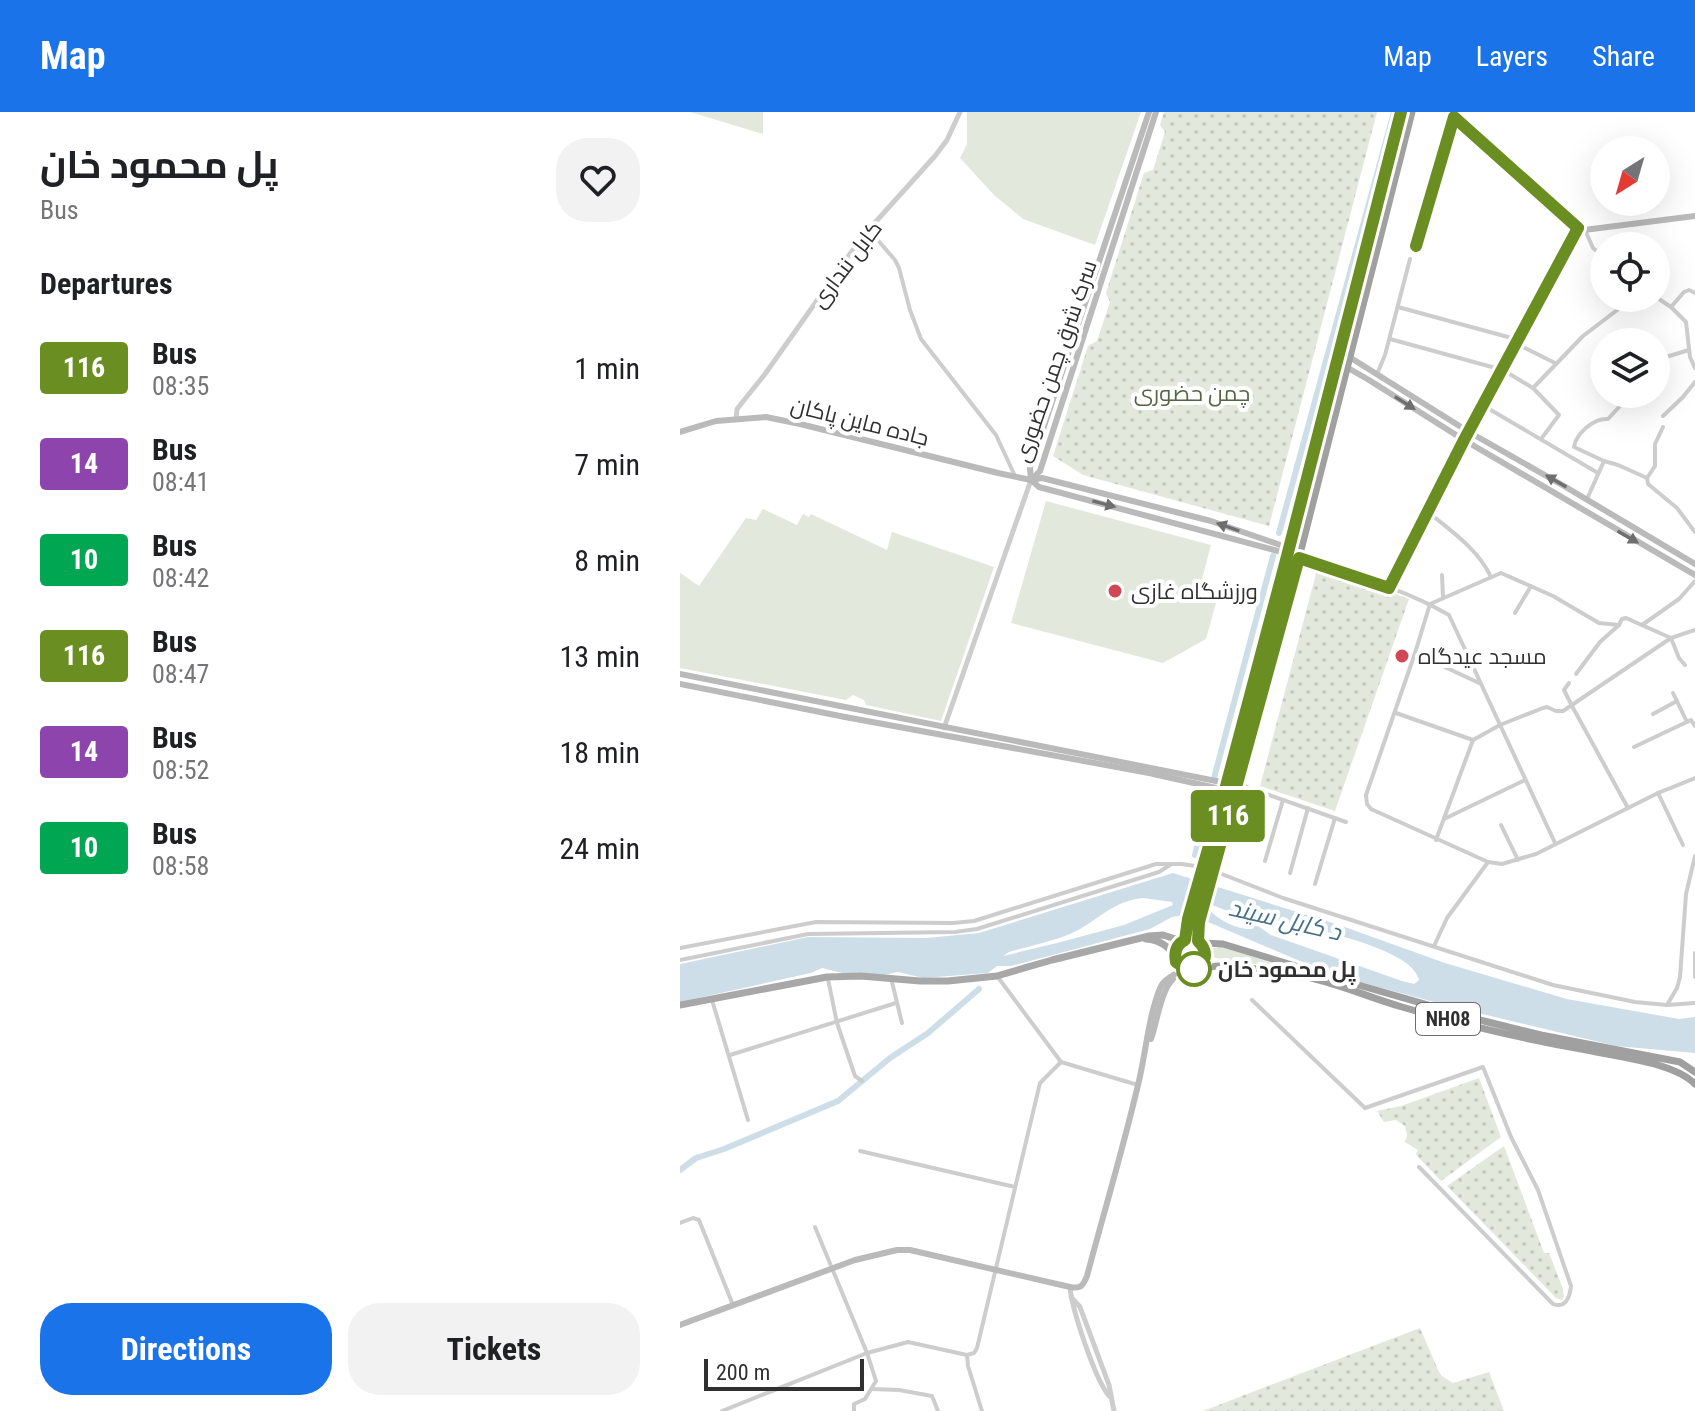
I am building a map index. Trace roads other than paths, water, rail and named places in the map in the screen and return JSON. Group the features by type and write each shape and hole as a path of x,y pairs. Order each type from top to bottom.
{"highway":[{"path":"1185,969 1176,962 1176,948 1183,941 1201,867 1226,786 1401,112"},
{"path":"1197,969 1206,957 1199,942 1199,922 1287,604 1412,112"},
{"path":"1273,606 1287,604"},
{"name":"NH08","path":"1183,941 1189,939 1223,944 1484,1021 1680,1062 1695,1071"},
{"name":"NH08","path":"1185,969 1220,966 1299,975 1482,1029 1671,1069 1684,1074 1695,1084"}],"main road":[{"name":"سرک شرق چمن حضوری","path":"1031,480 1030,468 1149,112"},
{"name":"سرک شرق چمن حضوری","path":"1031,480 1040,471 1156,112"},
{"path":"1441,112 1452,114 1581,229 1695,216"},
{"path":"1340,354 1695,564"},
{"path":"1337,365 1348,368 1695,578"},
{"name":"جاده ماین پاکان","path":"680,432 716,421 766,417 1031,480"},
{"path":"1031,480 1042,478 1211,521 1289,548 1302,546"},
{"path":"1031,480 1039,487 1278,551 1283,554 1285,564"},
{"path":"680,674 1226,786"},
{"path":"680,684 845,717 944,730"},
{"path":"680,1005 827,977 948,981 997,976 1149,936 1163,935 1183,941"},
{"path":"1136,940 1161,943 1175,957"},
{"path":"680,1325 855,1260 897,1250 910,1250 1080,1288 1087,1276 1161,985 1185,969"}],"street":[{"name":"کابل ننداری","path":"736,419 737,409 862,237 947,140 960,112"},
{"path":"1416,246 1452,114"},
{"path":"1389,588 1464,440 1581,229 1590,243"},
{"path":"869,230 899,268 921,339 996,435 1015,476"},
{"path":"1377,374 1390,339 1410,259"},
{"path":"1695,293 1689,290 1684,292 1671,307 1686,322 1690,357 1695,368"},
{"path":"1398,307 1518,342 1555,363"},
{"path":"1533,388 1583,336 1615,312"},
{"path":"1687,336 1695,333"},
{"path":"1390,339 1503,370 1533,388 1559,415 1541,439"},
{"path":"1670,356 1689,350"},
{"path":"1663,416 1695,382"},
{"path":"1484,406 1598,473"},
{"path":"1618,408 1608,419 1602,418 1582,431 1574,440 1574,447 1647,478"},
{"path":"1663,427 1655,444 1655,466 1647,478 1648,484 1677,508 1695,532"},
{"path":"1587,500 1604,461"},
{"path":"944,730 1031,480"},
{"path":"1428,512 1485,564 1491,577"},
{"path":"1299,558 1389,588 1449,615 1555,843"},
{"path":"1619,625 1599,623 1553,596 1501,573 1430,604 1366,795 1367,804 1371,809 1436,840 1488,862 1502,864 1518,860 1695,778"},
{"path":"1442,575 1443,597"},
{"path":"1642,625 1679,599 1695,578"},
{"path":"1515,613 1531,586"},
{"path":"1576,674 1600,642 1626,618 1671,638 1685,665"},
{"path":"1436,840 1473,740 1500,725 1547,707 1560,712 1671,638 1695,630"},
{"path":"1415,653 1481,685"},
{"path":"1569,683 1564,690 1628,808"},
{"path":"1673,693 1687,722"},
{"path":"1653,714 1677,701"},
{"path":"1395,713 1473,740"},
{"path":"1634,747 1687,722 1693,720 1695,726"},
{"path":"1443,820 1525,780"},
{"path":"1238,784 1346,822"},
{"path":"1658,793 1683,845"},
{"path":"1265,861 1283,800"},
{"path":"1290,873 1308,808"},
{"path":"1315,884 1335,818"},
{"path":"1501,825 1518,860"},
{"path":"1667,1005 1680,977 1684,906 1695,856"},
{"path":"1434,946 1447,918 1488,862"},
{"path":"680,948 816,922 974,921 1156,864 1201,867"},
{"path":"680,960 808,934 955,932 998,923 1159,872 1172,864"},
{"path":"1213,871 1283,898 1553,985 1635,1002 1667,1005 1695,1003"},
{"path":"995,915 998,923"},
{"path":"1695,953 1695,977"},
{"path":"997,976 1061,1062 1138,1085"},
{"path":"827,977 837,1023 855,1076 862,1081"},
{"path":"891,978 902,1023"},
{"path":"711,998 748,1120"},
{"path":"1252,1000 1365,1108 1483,1067 1511,1137 1538,1190 1571,1286 1565,1303 1558,1306 1547,1298 1419,1167"},
{"path":"730,1055 896,1003"},
{"path":"722,1411 867,1353 913,1342 967,1355 974,1353 1040,1083 1061,1062"},
{"path":"860,1151 1015,1187"},
{"path":"680,1223 693,1218 699,1220 733,1305"},
{"path":"815,1227 876,1381 865,1399 854,1404 854,1411"},
{"path":"1070,1287 1102,1386 1110,1397 1114,1411"},
{"path":"967,1355 982,1411"},
{"path":"872,1389 932,1396 938,1411"}],"water":[{"name":"د کابل سيند","path":"1173,873 1339,925 1445,963 1567,999 1679,1019 1695,1017 1695,1053 1616,1046 1352,980 1194,916 1184,915 1172,917 1150,929 1011,966 997,966 988,973 923,978 898,972 884,975 842,973 822,968 680,1002 680,964 808,937 926,938 979,933","holes":["1143,898 1172,902 1173,905 1124,925 1003,956 1070,934 1132,900","1212,905 1251,920 1254,925 1249,929 1228,923 1210,910","1263,917 1325,931 1375,947 1412,968 1419,980 1414,984 1402,981 1271,935 1258,926"]}],"waterway":[{"path":"1279,533 1394,112"},
{"path":"1214,778 1273,556"},
{"path":"1195,855 1210,793"},
{"path":"680,1170 696,1158 838,1101 890,1058 928,1033 979,989"}],"place":[{"name":"ورزشگاه غازی","path":"1115,591"},
{"name":"مسجد عیدگاه","path":"1402,656"},
{"name":"پل محمود خان","path":"1194,969"}],"park label":[{"name":"چمن حضوری","path":"1192,393"}]}
